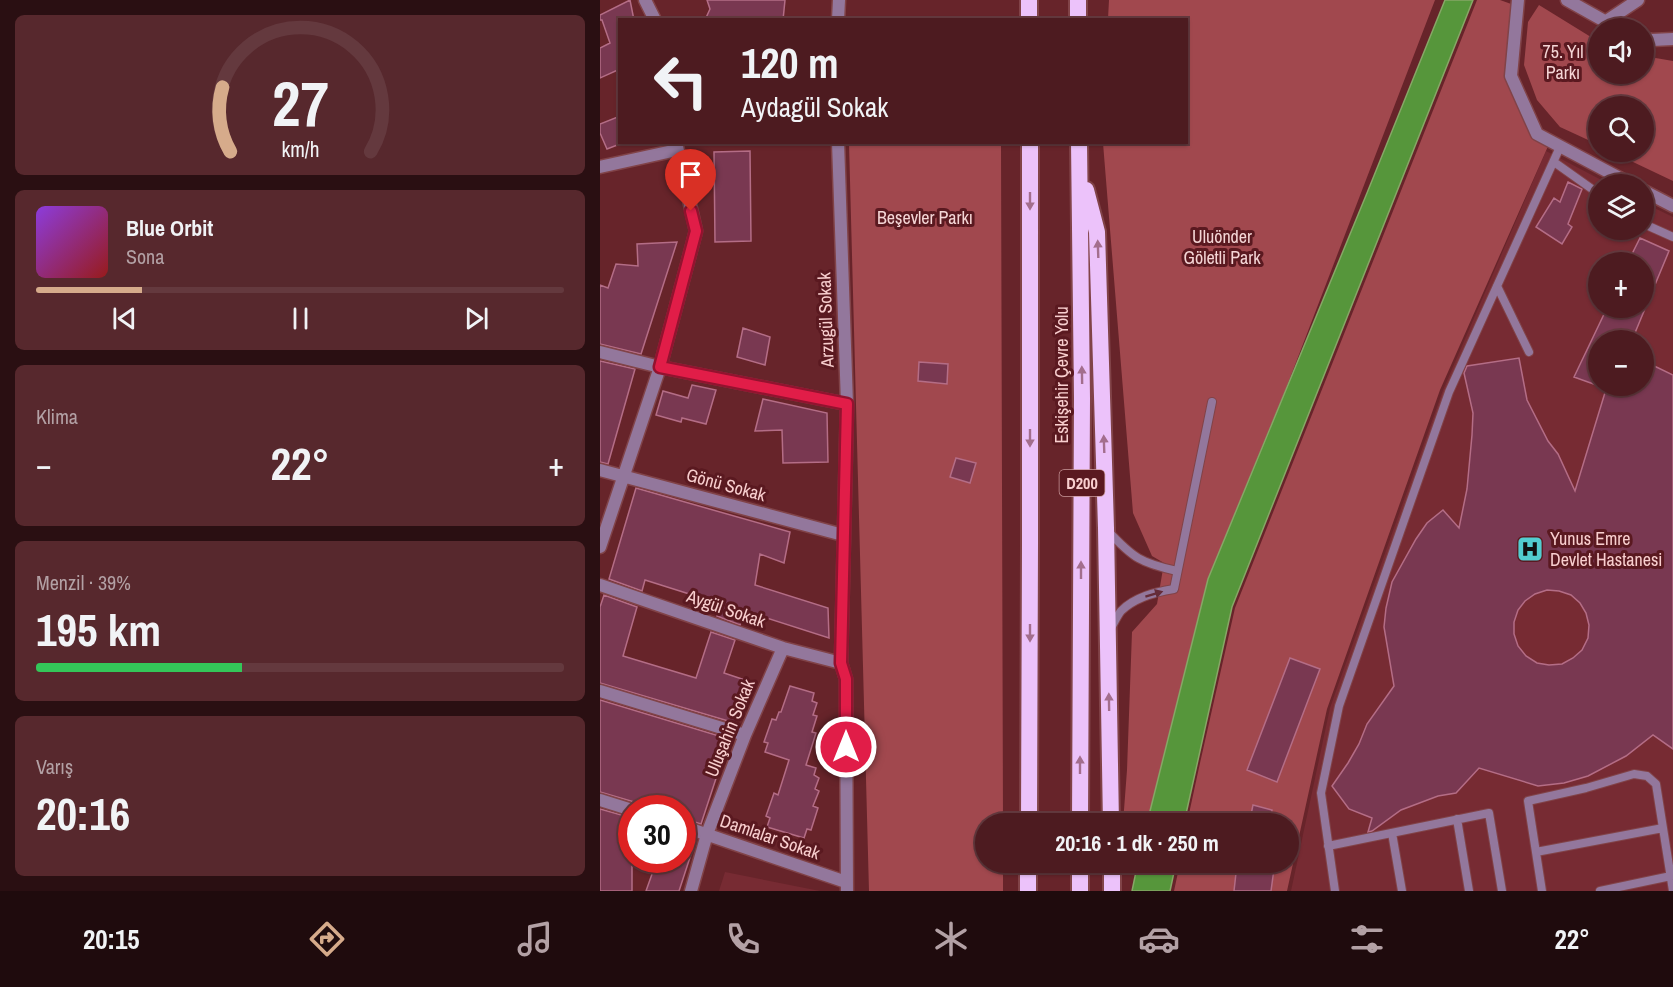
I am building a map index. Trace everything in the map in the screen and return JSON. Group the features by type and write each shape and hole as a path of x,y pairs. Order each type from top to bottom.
{"highway":[{"path":"1029,0 1029,18"},
{"name":"Eskişehir Çevre Yolu","path":"1029,144 1029,813"},
{"name":"Eskişehir Çevre Yolu","path":"1079,144 1082,398 1080,813"},
{"path":"1080,163 1097,232 1106,528 1111,813"},
{"path":"1028,873 1028,891"},
{"path":"1080,873 1080,891"},
{"path":"1112,873 1112,891"}],"street":[{"path":"645,0 654,18"},
{"path":"838,0 838,18"},
{"path":"1518,0 1511,76 1537,134 1612,174"},
{"path":"1568,0 1599,18"},
{"path":"1619,18 1638,0"},
{"path":"1654,40 1673,39"},
{"name":"Arzugül Sokak","path":"838,144 847,404 841,663 846,679 846,887"},
{"path":"600,167 678,145 696,231 660,367 600,547"},
{"path":"1654,196 1673,206"},
{"path":"600,352 660,367 847,404"},
{"name":"Gönü Sokak","path":"600,470 843,535"},
{"name":"Aygül Sokak","path":"600,585 783,648 841,663"},
{"name":"Uluşahin Sokak","path":"691,891 706,834 745,735 783,648"},
{"path":"600,691 745,735"},
{"path":"600,800 618,806"},
{"name":"Damlalar Sokak","path":"696,831 846,887"}],"lane":[{"path":"1335,891 1321,793 1340,706 1449,392 1560,147"},
{"path":"1554,162 1588,186"},
{"path":"1654,228 1673,237"},
{"path":"1497,286 1529,352"},
{"path":"1108,632 1120,612 1136,600 1155,592 1174,589 1212,402"},
{"path":"1106,528 1134,556 1150,565 1177,571"},
{"path":"1542,891 1528,801 1587,788 1634,774 1647,776 1656,784 1671,863 1673,891"},
{"path":"1328,846 1489,813 1502,891"},
{"path":"1457,819 1468,891"},
{"path":"1536,852 1663,828"},
{"path":"1392,833 1402,891"},
{"path":"1600,891 1671,876"}],"shaded area":[{"path":"1445,0 1473,0 1232,607 1186,813 1150,813 1208,579"},
{"name":"Yunus Emre Devlet Hastanesi","path":"1546,151 1590,174 1588,174 1588,240 1654,240 1654,208 1673,217 1673,891 1291,891 1295,873 1299,873 1299,853 1330,708 1443,390"},
{"path":"725,872 820,891 719,891"},
{"path":"1136,873 1174,873 1170,891 1132,891"}],"green space":[{"name":"Uluönder Göletli Park","path":"1109,0 1435,0 1285,391 1208,579 1150,813 1124,813 1132,632 1157,604 1164,563 1152,556 1133,513 1103,144 1188,144 1188,18 1108,18"},
{"path":"1477,0 1500,0 1514,5 1507,76 1549,144 1440,390 1327,709 1299,836 1299,813 1189,813 1235,608"},
{"name":"75. Yıl Parkı","path":"1539,5 1588,35 1588,84 1654,84 1654,58 1673,61 1673,181 1633,162 1654,162 1654,96 1588,96 1588,140 1560,127 1537,100 1524,65 1528,22"},
{"name":"Beşevler Parkı","path":"849,144 1001,144 1003,813 975,813 975,873 1003,873 1003,891 869,891"},
{"path":"1178,873 1291,873 1287,891 1174,891"}],"building":[{"path":"630,0 634,18 618,18 618,70 600,78 600,48 610,43 600,15"},
{"path":"707,0 785,0 783,18 706,18 710,9"},
{"path":"618,117 618,144 620,144 607,149 600,133 600,124"},
{"path":"750,151 751,241 715,242 714,152"},
{"path":"1568,182 1582,189 1568,224 1572,227 1562,244 1536,227 1554,198 1560,202"},
{"path":"1639,240 1644,240 1669,251 1654,287 1654,252 1633,252"},
{"path":"677,242 641,354 600,344 600,285 608,288 616,264 638,266 637,244"},
{"path":"1602,318 1641,318 1636,330 1596,330"},
{"path":"743,328 770,337 765,365 737,357"},
{"path":"1588,348 1588,382 1574,377"},
{"path":"1519,358 1527,400 1548,441 1558,454 1575,491 1604,396 1654,396 1654,366 1673,375 1673,749 1653,735 1626,756 1588,776 1564,783 1538,786 1479,768 1456,793 1438,796 1401,810 1368,832 1372,818 1349,809 1332,786 1359,744 1367,724 1394,686 1384,627 1392,582 1427,523 1443,510 1459,528 1467,489 1473,413 1464,373 1467,366","holes":["1547,590 1571,595 1586,613 1589,625 1588,638 1582,650 1562,664 1537,663 1526,656 1518,646 1514,634 1514,622 1518,610 1535,594"]},
{"path":"600,361 635,369 608,464 600,462"},
{"path":"919,362 948,364 947,384 918,381"},
{"path":"692,385 716,390 706,424 682,418 681,422 656,415 663,391 688,398"},
{"path":"763,399 827,413 828,462 783,463 782,430 755,431"},
{"path":"956,458 976,463 970,483 950,477"},
{"path":"636,488 790,532 784,563 760,554 755,585 828,608 829,638 745,611 740,625 717,616 721,604 645,580 642,591 609,579"},
{"path":"604,595 637,607 623,656 696,678 711,632 735,640 724,673 748,681 735,723 600,683 600,607"},
{"path":"1290,658 1320,669 1277,782 1247,770"},
{"path":"790,686 814,693 812,701 817,703 813,715 817,716 812,732 816,733 806,765 816,768 814,775 819,778 815,789 819,791 813,806 818,808 811,830 807,829 804,838 767,827 770,818 766,816 774,793 778,795 789,760 765,752 768,743 764,742 772,719 776,720 781,712"},
{"path":"600,700 729,739 701,824 696,822 696,795 618,795 618,797 600,792"},
{"path":"1253,805 1272,810 1271,813 1251,813"},
{"path":"600,809 618,814 618,873 632,873 632,891 600,891"},
{"path":"652,873 685,873 679,891 646,891"},
{"path":"1236,873 1273,873 1271,891 1234,891"}],"place":[{"name":"Yunus Emre Devlet Hastanesi","path":"1530,549"}],"route":[{"path":"691,211 696,231 660,367 847,404 841,663 846,679 846,747"}]}
